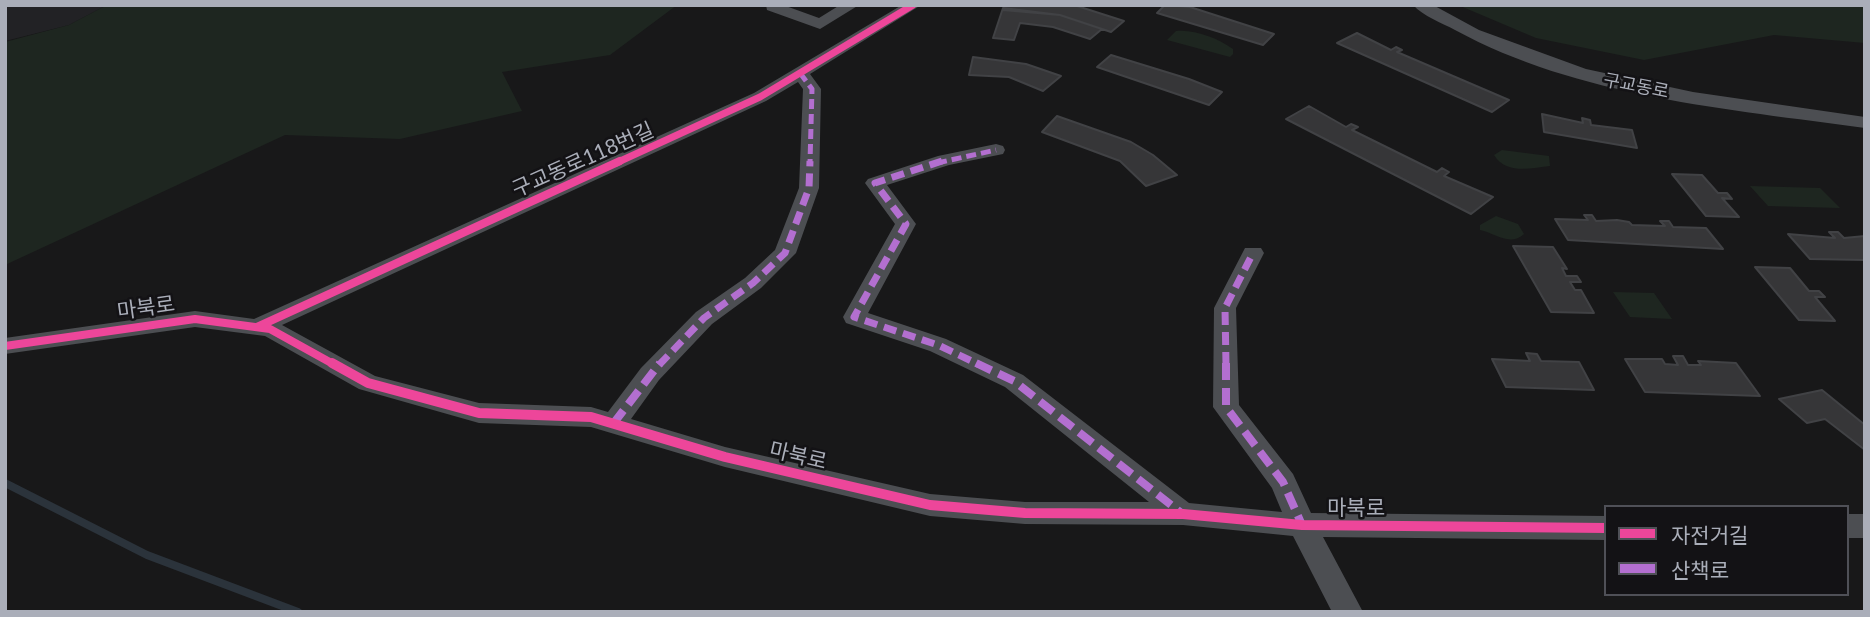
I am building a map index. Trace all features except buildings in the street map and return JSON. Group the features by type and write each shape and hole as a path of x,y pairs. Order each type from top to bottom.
{"street":[{"path":"775,5 773,6 820,24 851,5"},
{"path":"861,5 895,16"},
{"name":"구교동로118번길","path":"257,327 760,97 913,5"},
{"name":"구교동로","path":"1421,5 1456,26 1564,70 1629,87 1865,123"},
{"path":"613,424 650,374 704,318 753,283 785,253 809,188 812,89 800,73"},
{"path":"996,150 945,160 875,183 906,224 854,317 938,345 1014,381 1183,514"},
{"path":"1253,253 1225,308 1226,407 1283,482 1302,525 1348,612"},
{"name":"마북로","path":"5,346 195,319 270,329 380,387 480,413 591,417 725,457 930,505 1025,513 1183,514 1302,525 1604,528"}],"shaded area":[{"path":"5,5 107,5 69,25 5,41"},
{"path":"107,5 677,5 610,55 502,72 522,111 400,139 285,135 5,265 5,42 69,25"},
{"path":"1458,5 1865,5 1865,43 1774,35 1644,60 1536,38"},
{"path":"1176,31 1190,31 1213,38 1233,49 1233,54 1230,57 1167,40"},
{"path":"1502,150 1549,156 1550,166 1512,168 1494,155"},
{"path":"1750,186 1820,188 1840,208 1768,206"},
{"path":"1496,216 1518,224 1524,234 1519,238 1508,239 1480,230 1480,225"},
{"path":"1613,292 1654,293 1672,319 1630,317"}],"waterway":[{"path":"5,483 147,555 298,612"}],"marked path":[{"path":"613,424 650,374 704,318 753,283 785,253 809,188 812,89 800,73"},
{"path":"996,150 945,160 875,183 906,224 854,317 938,345 1014,381 1180,512"},
{"path":"1253,253 1225,308 1226,407 1283,482 1302,525"}],"cycle path":[{"path":"257,327 760,97 913,5"},
{"path":"5,346 195,319 270,329 368,383 479,413 591,417 725,457 930,505 1025,513 1183,514 1302,525 1604,528"}]}
